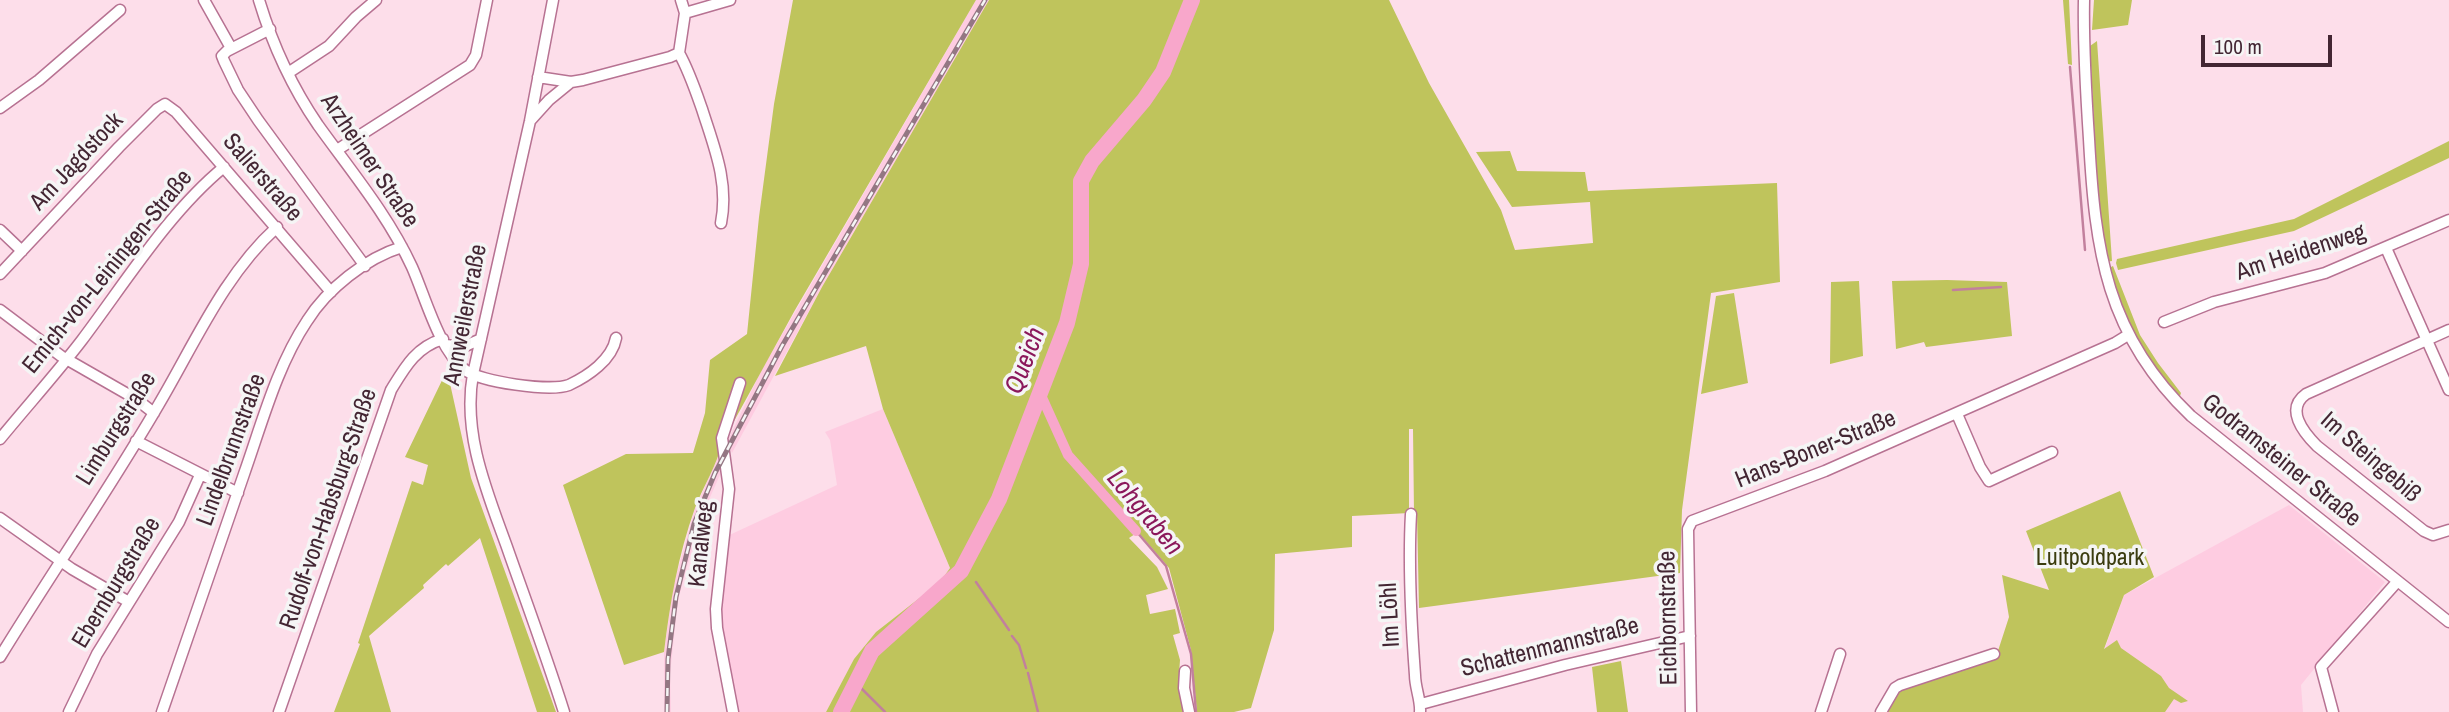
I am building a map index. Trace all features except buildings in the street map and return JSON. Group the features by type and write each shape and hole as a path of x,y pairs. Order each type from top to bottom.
{"street":[{"path":"204,0 232,48"},
{"name":"Arzheimer Straße","path":"259,0 288,73 317,123 402,247 444,342 457,363 473,374"},
{"path":"288,73 329,46 355,17 376,0"},
{"path":"337,150 470,65 476,55 487,0"},
{"name":"Annweilerstraße","path":"553,0 530,121 473,374 470,421 482,474 564,712"},
{"path":"681,0 685,13 679,53 690,73 719,160 724,189 721,223"},
{"path":"685,13 727,0"},
{"name":"Godramsteiner Straße","path":"2084,0 2088,120 2096,230 2102,266 2128,335 2156,378 2191,416 2449,622"},
{"path":"0,108 39,80 120,10"},
{"path":"270,29 222,56 258,120 365,266"},
{"path":"538,77 571,82 679,53"},
{"path":"530,121 549,100 571,82"},
{"name":"Salierstraße","path":"156,109 163,104 170,106 331,292"},
{"name":"Am Jagdstock","path":"0,274 156,109"},
{"name":"Emich-von-Leiningen-Straße","path":"0,439 66,360 171,222 194,194 224,166"},
{"name":"Am Heidenweg","path":"2164,322 2214,302 2312,277 2449,220"},
{"name":"Limburgstraße","path":"0,657 154,413 222,294 252,254 277,227"},
{"path":"0,230 22,251"},
{"name":"Lindelbrunnstraße","path":"162,712 290,350 308,318 331,292 382,254 402,247"},
{"path":"2386,248 2449,390"},
{"path":"0,310 66,360 136,399 154,413"},
{"path":"2427,341 2449,330"},
{"name":"Hans-Boner-Straße","path":"1689,524 1825,471 2128,335"},
{"path":"473,374 526,386 559,387 573,382 602,363 614,348 616,338"},
{"path":"444,342 463,347 481,339"},
{"name":"Im Steingebiß","path":"2427,341 2306,394 2298,401 2297,414 2303,429 2317,446 2424,531 2433,535 2449,530"},
{"name":"Rudolf-von-Habsburg-Straße","path":"279,712 391,390 413,357 426,345 444,342"},
{"name":"Kanalweg","path":"733,712 717,628 716,609 729,489 722,438 740,383"},
{"path":"1957,414 1989,481 2052,452"},
{"path":"136,441 238,493"},
{"name":"Ebernburgstraße","path":"69,712 97,654 179,522 200,475"},
{"name":"Im Löhl","path":"1411,514 1409,570 1414,674 1421,708"},
{"name":"Eichbornstraße","path":"1689,524 1691,712"},
{"path":"3,525 129,602"},
{"path":"2333,712 2332,700 2321,667 2397,582"},
{"name":"Schattenmannstraße","path":"1421,708 1565,665 1690,636"},
{"path":"1821,712 1840,654"},
{"path":"1881,712 1895,688 1900,685 1994,654"},
{"path":"1185,671 1185,697 1189,712"}],"shaded area":[{"path":"976,0 989,0 822,287 732,453 727,442 762,369"},
{"path":"883,409 950,568 940,582 876,632 854,659 826,712 733,712 717,628 723,538 837,485 830,440 825,432"},
{"path":"720,453 723,468 700,520 678,600 670,674 671,712 664,712 664,652 673,587 695,509"},
{"path":"2289,505 2385,582 2301,685 2303,712 2082,712 2124,595"}],"green space":[{"path":"793,0 976,0 795,310 722,443 695,508 679,561 664,652 624,665 563,485 626,454 693,453 705,413 710,360 747,334 774,104"},
{"path":"989,0 1389,0 1429,83 1501,210 1515,250 1593,243 1590,202 1512,207 1476,152 1510,151 1517,171 1585,172 1588,191 1777,183 1780,282 1711,293 1682,510 1680,573 1419,608 1413,429 1409,429 1409,513 1352,516 1352,547 1275,554 1274,630 1251,708 1234,712 1197,712 1191,650 1169,568 1138,532 1129,538 1157,567 1168,589 1146,595 1150,614 1175,609 1180,633 1173,635 1180,660 1179,674 1182,673 1186,712 826,712 854,659 876,632 940,582 950,568 883,409 866,346 775,376 822,287"},
{"path":"2063,0 2069,0 2072,65 2068,64"},
{"path":"2094,0 2132,0 2128,25 2092,30"},
{"path":"2097,41 2112,261 2106,262 2099,223 2090,46"},
{"path":"2449,141 2449,158 2294,231 2118,270 2117,259 2294,219"},
{"path":"2113,266 2140,335 2181,393 2179,399 2153,367 2131,332 2107,269"},
{"path":"1859,281 1863,356 1830,364 1831,282"},
{"path":"1892,281 2007,282 2012,336 1926,347 1924,342 1896,349"},
{"path":"1734,293 1748,383 1701,394 1716,296"},
{"path":"447,370 471,478 556,712 537,712 480,538 448,566 446,564 423,585 424,588 369,636 391,712 334,712 360,644 358,643 412,481 423,485 428,465 405,457"},
{"name":"Luitpoldpark","path":"2120,491 2154,577 2124,595 2104,649 2117,640 2121,648 2161,676 2169,688 2188,701 2181,703 2174,699 2165,712 1885,712 1895,691 1996,657 2009,617 2002,575 2049,590 2026,531"},
{"path":"1621,661 1628,712 1597,712 1592,667"}],"waterway":[{"name":"Queich","path":"841,712 872,651 961,571 999,499 1067,323 1081,264 1081,181 1092,161 1144,100 1163,72 1192,0"},
{"path":"2070,67 2085,250"},
{"path":"1953,290 2001,287"},
{"name":"Lohgraben","path":"1040,393 1068,455 1136,531"},
{"name":"Lohgraben","path":"1136,531 1166,566 1191,654 1196,712"},
{"path":"976,582 1009,630"},
{"path":"1012,636 1019,645 1026,668"},
{"path":"1028,673 1038,712"},
{"path":"855,682 885,712"}],"railway":[{"path":"667,712 668,659 676,597 694,524 715,473 782,346 985,0"}]}
